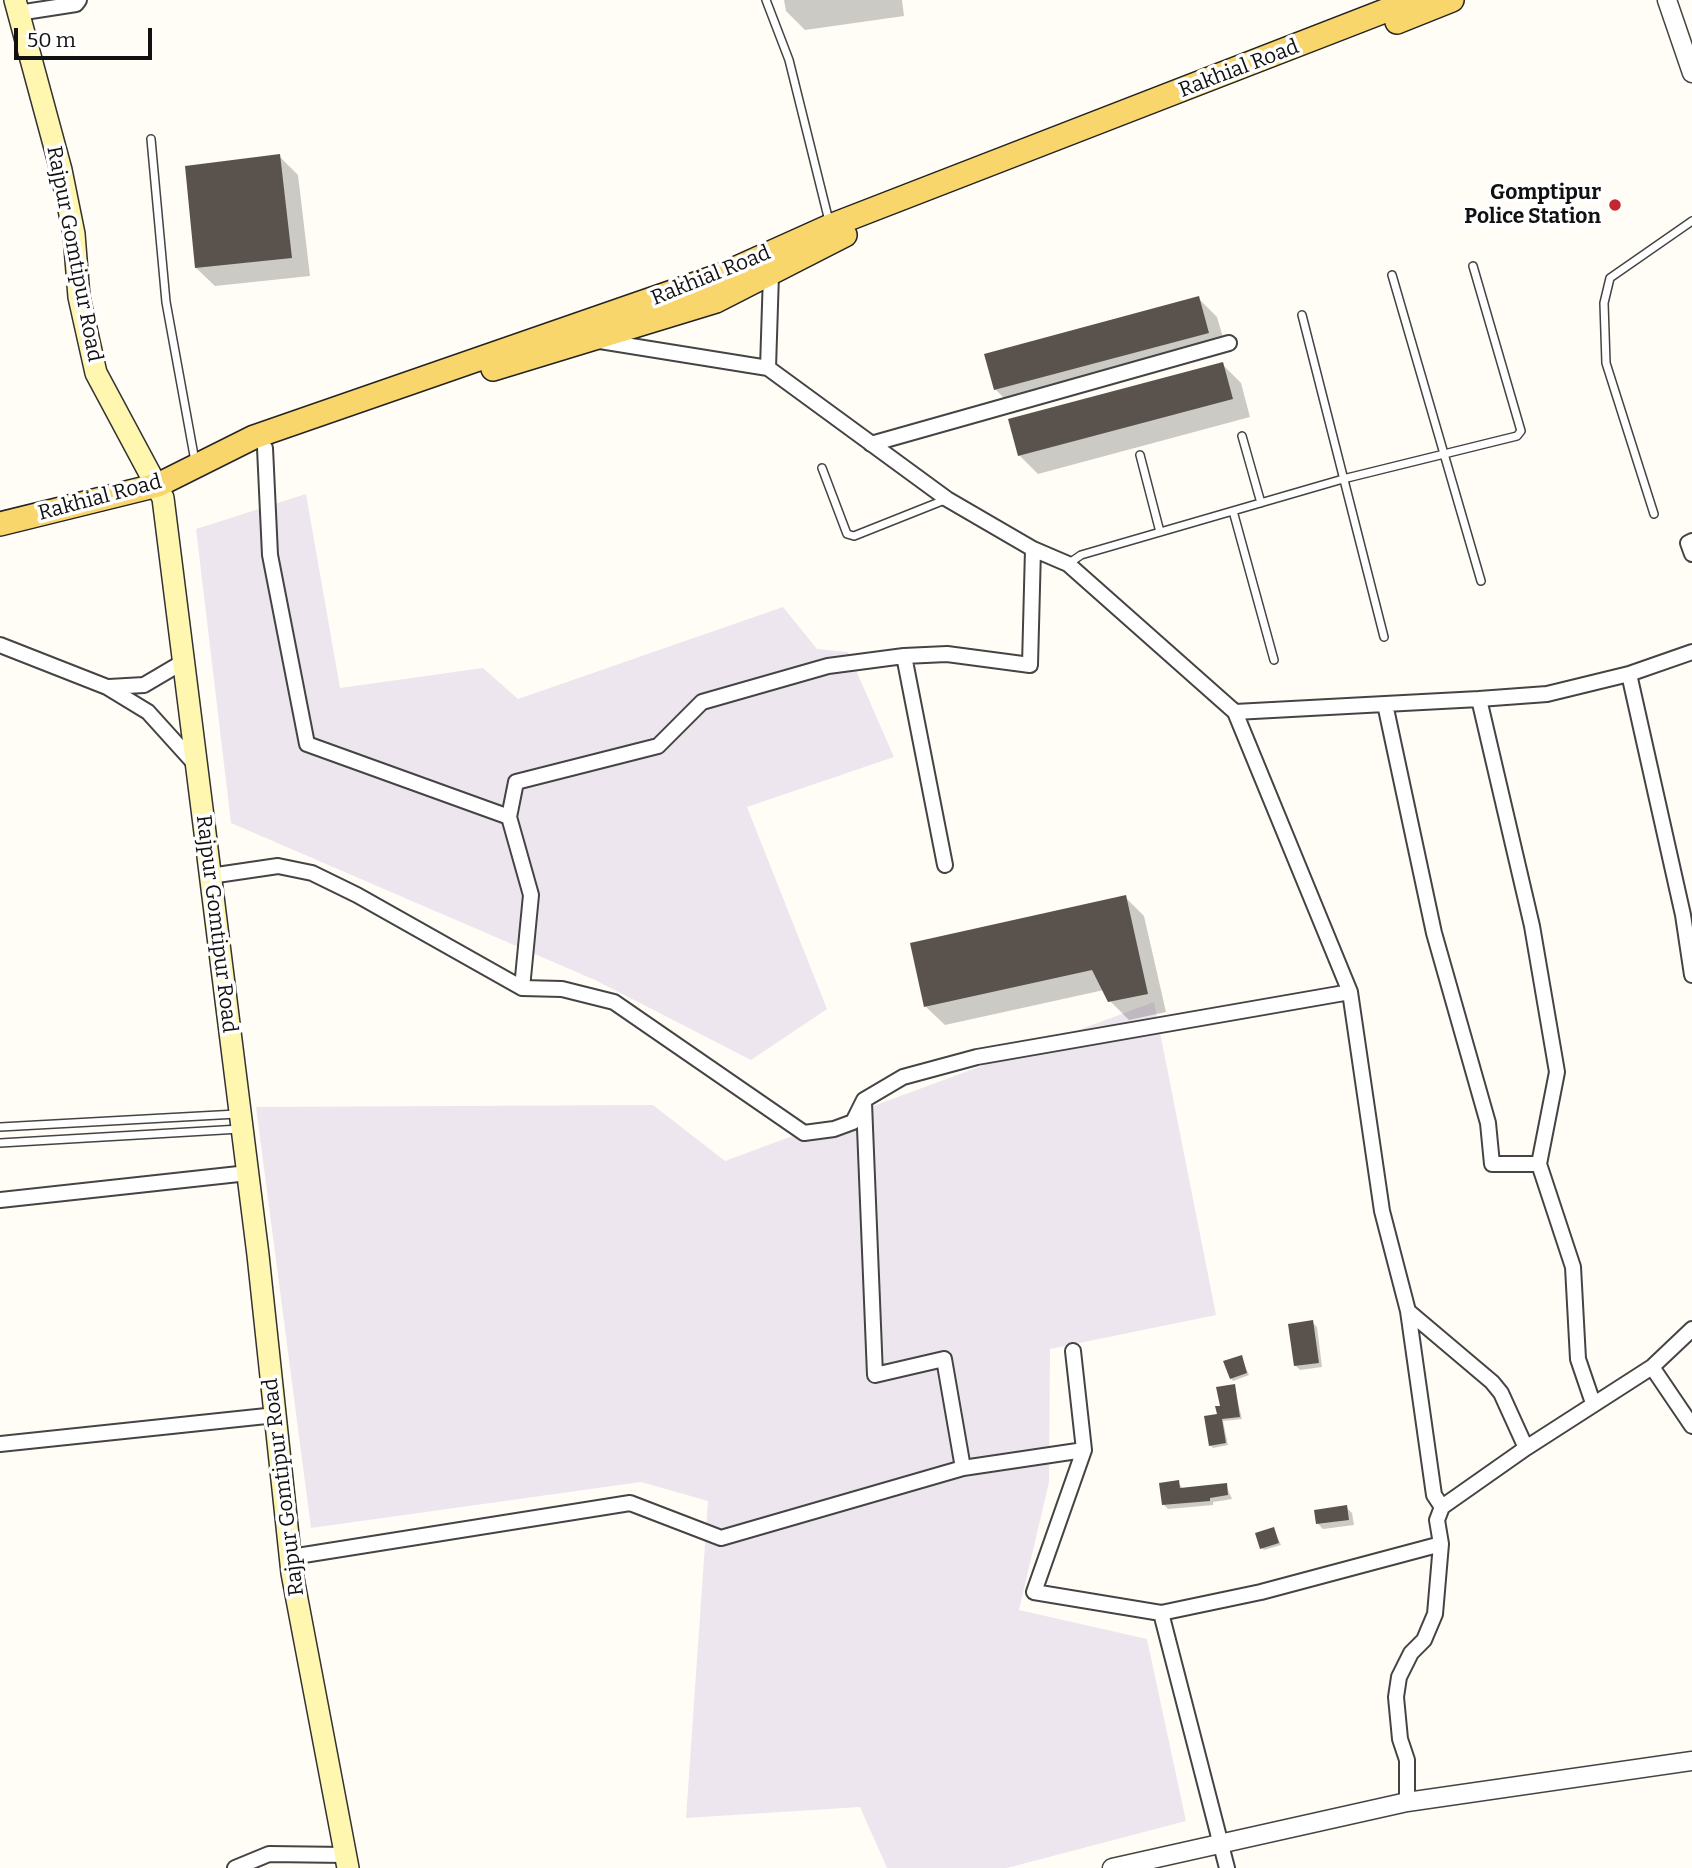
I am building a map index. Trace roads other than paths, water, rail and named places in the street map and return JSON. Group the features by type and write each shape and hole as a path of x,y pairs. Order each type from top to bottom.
{"main road":[{"name":"Rakhial Road","path":"161,492 196,465 254,437 721,275 830,226 1413,0"},
{"name":"Rakhial Road","path":"0,524 161,492 265,448 492,369 594,340 716,300 836,239 1452,0"},
{"name":"Rajpur Gomtipur Road","path":"16,6 61,170 74,234 79,296 96,373 161,492 248,1173 291,1557 317,1714 347,1862"}],"street":[{"path":"16,6 76,4 79,0"},
{"path":"1667,0 1692,74"},
{"path":"768,369 771,274"},
{"path":"594,340 768,369 947,499 1033,549 1068,564 1235,712 1350,992 1382,1211 1408,1311 1434,1494 1442,1507"},
{"path":"871,444 1229,343"},
{"path":"265,448 270,555 307,744 509,817"},
{"path":"1692,541 1688,543 1692,554"},
{"path":"522,988 531,895 509,817 516,782 658,746 702,702 828,666 904,656 947,654 1030,665 1033,549"},
{"path":"0,645 107,687 148,712 168,730 196,765"},
{"path":"1235,712 1547,694 1629,674 1692,652"},
{"path":"904,656 945,865"},
{"path":"107,687 145,685 183,662"},
{"path":"1629,674 1681,902 1692,975"},
{"path":"1479,699 1532,926 1557,1072 1539,1164 1573,1267 1578,1359 1593,1403"},
{"path":"1385,704 1434,933 1488,1123 1492,1164 1539,1164"},
{"path":"210,876 278,866 312,873 357,895 522,988 562,989 614,1002 804,1133 834,1129 853,1122 864,1100 903,1077 977,1057 1350,992"},
{"path":"864,1100 875,1375 944,1359 963,1468"},
{"path":"0,1200 248,1173"},
{"path":"1408,1311 1492,1382 1501,1393 1526,1448"},
{"path":"1407,1802 1407,1760 1400,1739 1396,1698 1399,1677 1411,1653 1424,1640 1435,1614 1441,1544 1437,1520 1442,1507 1593,1403 1652,1367 1692,1329"},
{"path":"1073,1351 1084,1450 1034,1592 1161,1613 1261,1592 1441,1544"},
{"path":"1652,1367 1692,1426"},
{"path":"0,1444 275,1415"},
{"path":"291,1557 630,1503 720,1538 963,1468 1084,1450"},
{"path":"1161,1613 1227,1868"},
{"path":"1112,1868 1407,1802 1692,1761"},
{"path":"235,1868 269,1854 347,1862"}],"lane":[{"path":"766,0 789,60 830,226"},
{"path":"150,139 166,302 196,465"},
{"path":"1654,514 1606,363 1604,303 1609,278 1692,221"},
{"path":"1068,564 1081,555 1343,479 1517,436 1521,431 1474,267"},
{"path":"1392,275 1482,581"},
{"path":"1302,315 1384,637"},
{"path":"1242,436 1261,503"},
{"path":"1140,455 1160,532"},
{"path":"822,468 847,534 854,536 947,499"},
{"path":"1233,511 1274,660"},
{"path":"0,1127 90,1122 241,1121"},
{"path":"0,1143 91,1138 241,1121"},
{"path":"90,1122 91,1138"}],"place":[{"name":"Gomptipur Police Station","path":"1615,205"}]}
